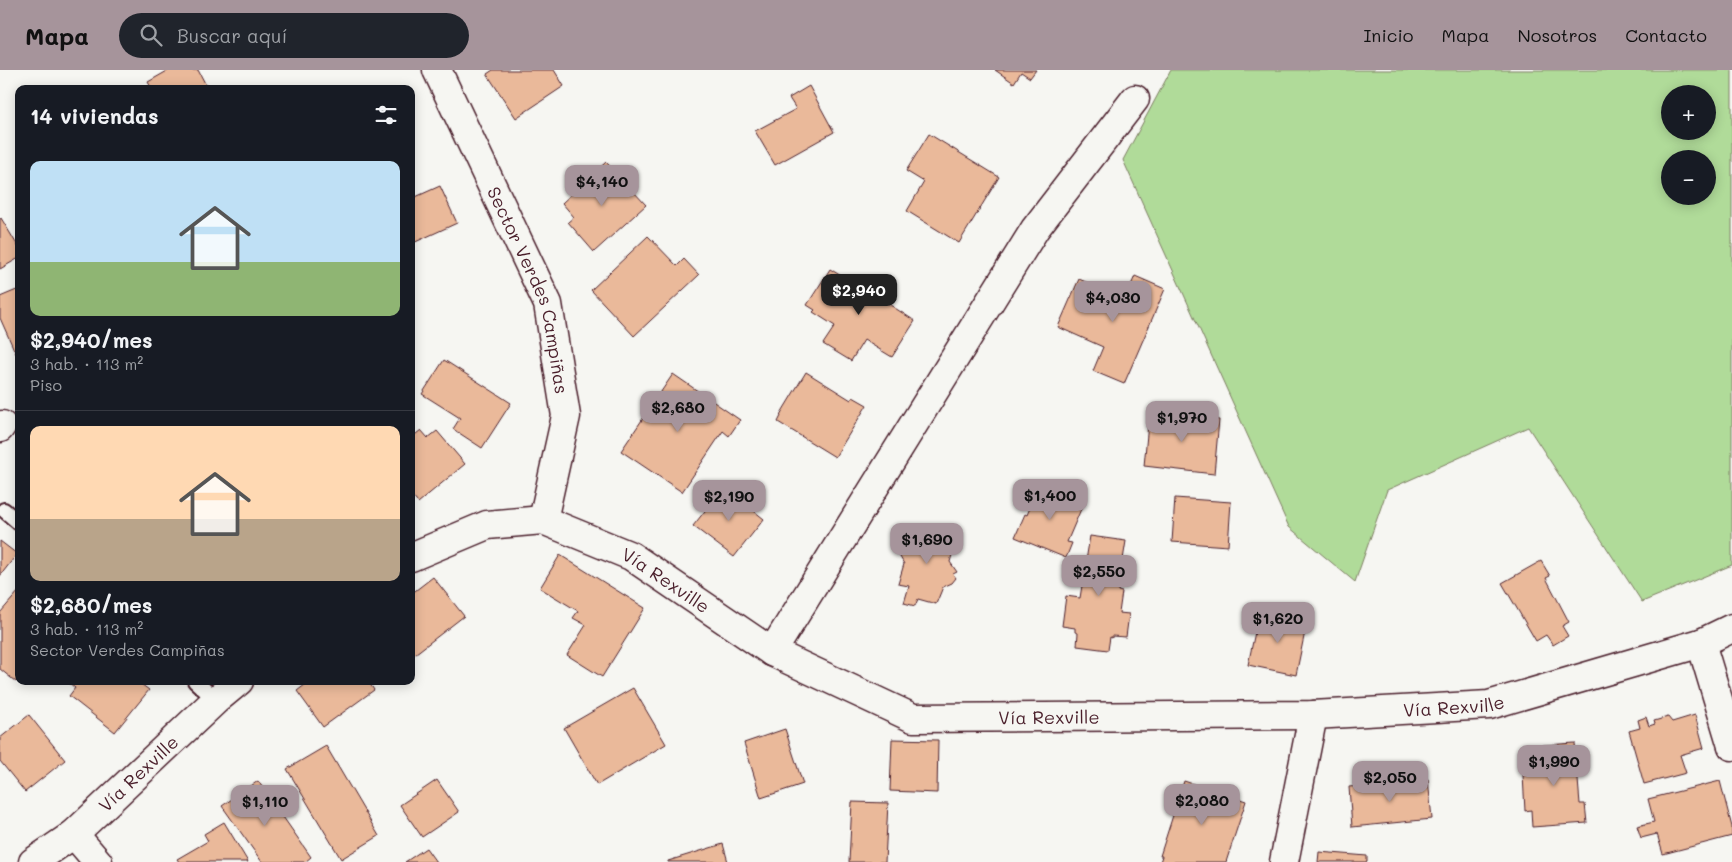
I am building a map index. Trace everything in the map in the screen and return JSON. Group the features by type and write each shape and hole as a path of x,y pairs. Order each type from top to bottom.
{"street":[{"name":"Sector Verdes Campiñas","path":"437,70 548,304 566,416 544,520"},
{"path":"772,652 1035,229 1135,99"},
{"name":"Vía Rexville","path":"415,556 487,526 544,520 631,556 772,652 913,718 1313,716 1489,705 1701,643 1732,628"},
{"path":"1701,643 1732,746"},
{"name":"Vía Rexville","path":"33,862 74,834 234,685"},
{"path":"1284,862 1313,716"},
{"path":"74,834 98,862"}],"lane":[{"path":"4,510 15,520"},
{"path":"199,685 216,700"}],"green space":[{"path":"1171,70 1732,70 1732,565 1642,602 1528,427 1387,490 1355,582 1289,527 1123,160"}],"building":[{"path":"169,70 198,70 206,85 150,85 148,82"},
{"path":"493,70 554,70 564,86 516,118 487,74"},
{"path":"995,70 1036,70 1030,78 1021,72 1014,83"},
{"path":"809,86 834,132 775,165 755,131 796,109 789,98"},
{"path":"929,134 999,177 959,243 907,211 924,182 906,171"},
{"path":"606,162 646,205 594,252 568,222 574,217 562,203"},
{"path":"440,186 457,223 415,242 415,197"},
{"path":"0,219 15,241 15,260 0,269"},
{"path":"648,236 677,266 684,259 699,275 634,336 591,290"},
{"path":"830,269 859,287 863,280 890,297 887,303 915,321 892,357 864,340 851,361 823,344 835,326 813,312 815,310 807,305"},
{"path":"1135,276 1165,289 1124,384 1093,371 1103,347 1058,327 1079,279 1125,299"},
{"path":"15,291 15,352 0,318 0,297"},
{"path":"444,360 511,403 482,448 453,429 460,418 422,394"},
{"path":"806,372 851,400 853,397 867,405 835,457 778,422 780,415"},
{"path":"673,374 740,420 729,436 723,431 682,492 621,451"},
{"path":"1149,413 1219,420 1214,474 1144,466"},
{"path":"421,430 428,438 437,431 465,464 418,503 415,500 415,435"},
{"path":"1040,484 1084,502 1067,542 1072,543 1066,558 1015,537"},
{"path":"724,487 764,519 734,557 693,526"},
{"path":"1175,498 1231,502 1228,546 1172,542"},
{"path":"939,527 956,531 950,562 957,572 953,574 956,578 952,583 943,587 936,604 918,599 915,606 904,603 909,586 898,584 904,564 895,548 918,538 920,528 938,533"},
{"path":"1090,536 1126,541 1118,591 1122,592 1119,613 1129,614 1126,637 1110,637 1108,650 1077,646 1078,633 1075,632 1075,628 1062,626 1066,596 1080,598"},
{"path":"0,541 15,552 15,557 0,576"},
{"path":"560,555 645,608 602,677 567,655 586,625 573,618 578,611 540,588"},
{"path":"1541,561 1550,576 1546,578 1569,622 1562,626 1568,636 1553,645 1546,635 1536,641 1502,583"},
{"path":"433,577 464,616 415,654 415,591"},
{"path":"15,596 15,681 0,669 0,613"},
{"path":"1259,613 1307,622 1296,675 1248,665"},
{"path":"72,685 142,685 149,690 115,732 69,696 75,688"},
{"path":"305,685 371,685 374,690 323,727 297,691"},
{"path":"633,688 666,744 597,785 564,728"},
{"path":"29,715 65,760 25,792 0,761 0,738"},
{"path":"1695,715 1704,748 1680,755 1686,773 1644,784 1629,731 1640,728 1638,720 1646,717 1649,726 1655,724 1654,721 1668,717 1672,722"},
{"path":"785,729 803,784 761,798 744,743"},
{"path":"892,739 938,740 937,793 890,791"},
{"path":"1575,743 1580,804 1585,804 1587,823 1532,827 1531,810 1525,811 1523,775 1532,774 1530,746"},
{"path":"326,746 379,836 341,859 287,769"},
{"path":"1428,779 1432,819 1352,827 1349,787"},
{"path":"437,780 459,812 422,837 400,805"},
{"path":"258,781 311,857 305,862 262,862 222,806"},
{"path":"1184,781 1246,801 1226,862 1160,862 1162,856 1160,856"},
{"path":"1720,781 1732,827 1732,836 1663,854 1657,834 1641,838 1637,826 1654,822 1648,799"},
{"path":"852,802 888,803 885,862 849,862"},
{"path":"224,822 248,862 179,862 177,859 208,841 204,834"},
{"path":"723,844 728,862 668,862 668,861"},
{"path":"426,848 436,862 405,862"},
{"path":"1319,852 1367,856 1367,862 1318,862"}]}
